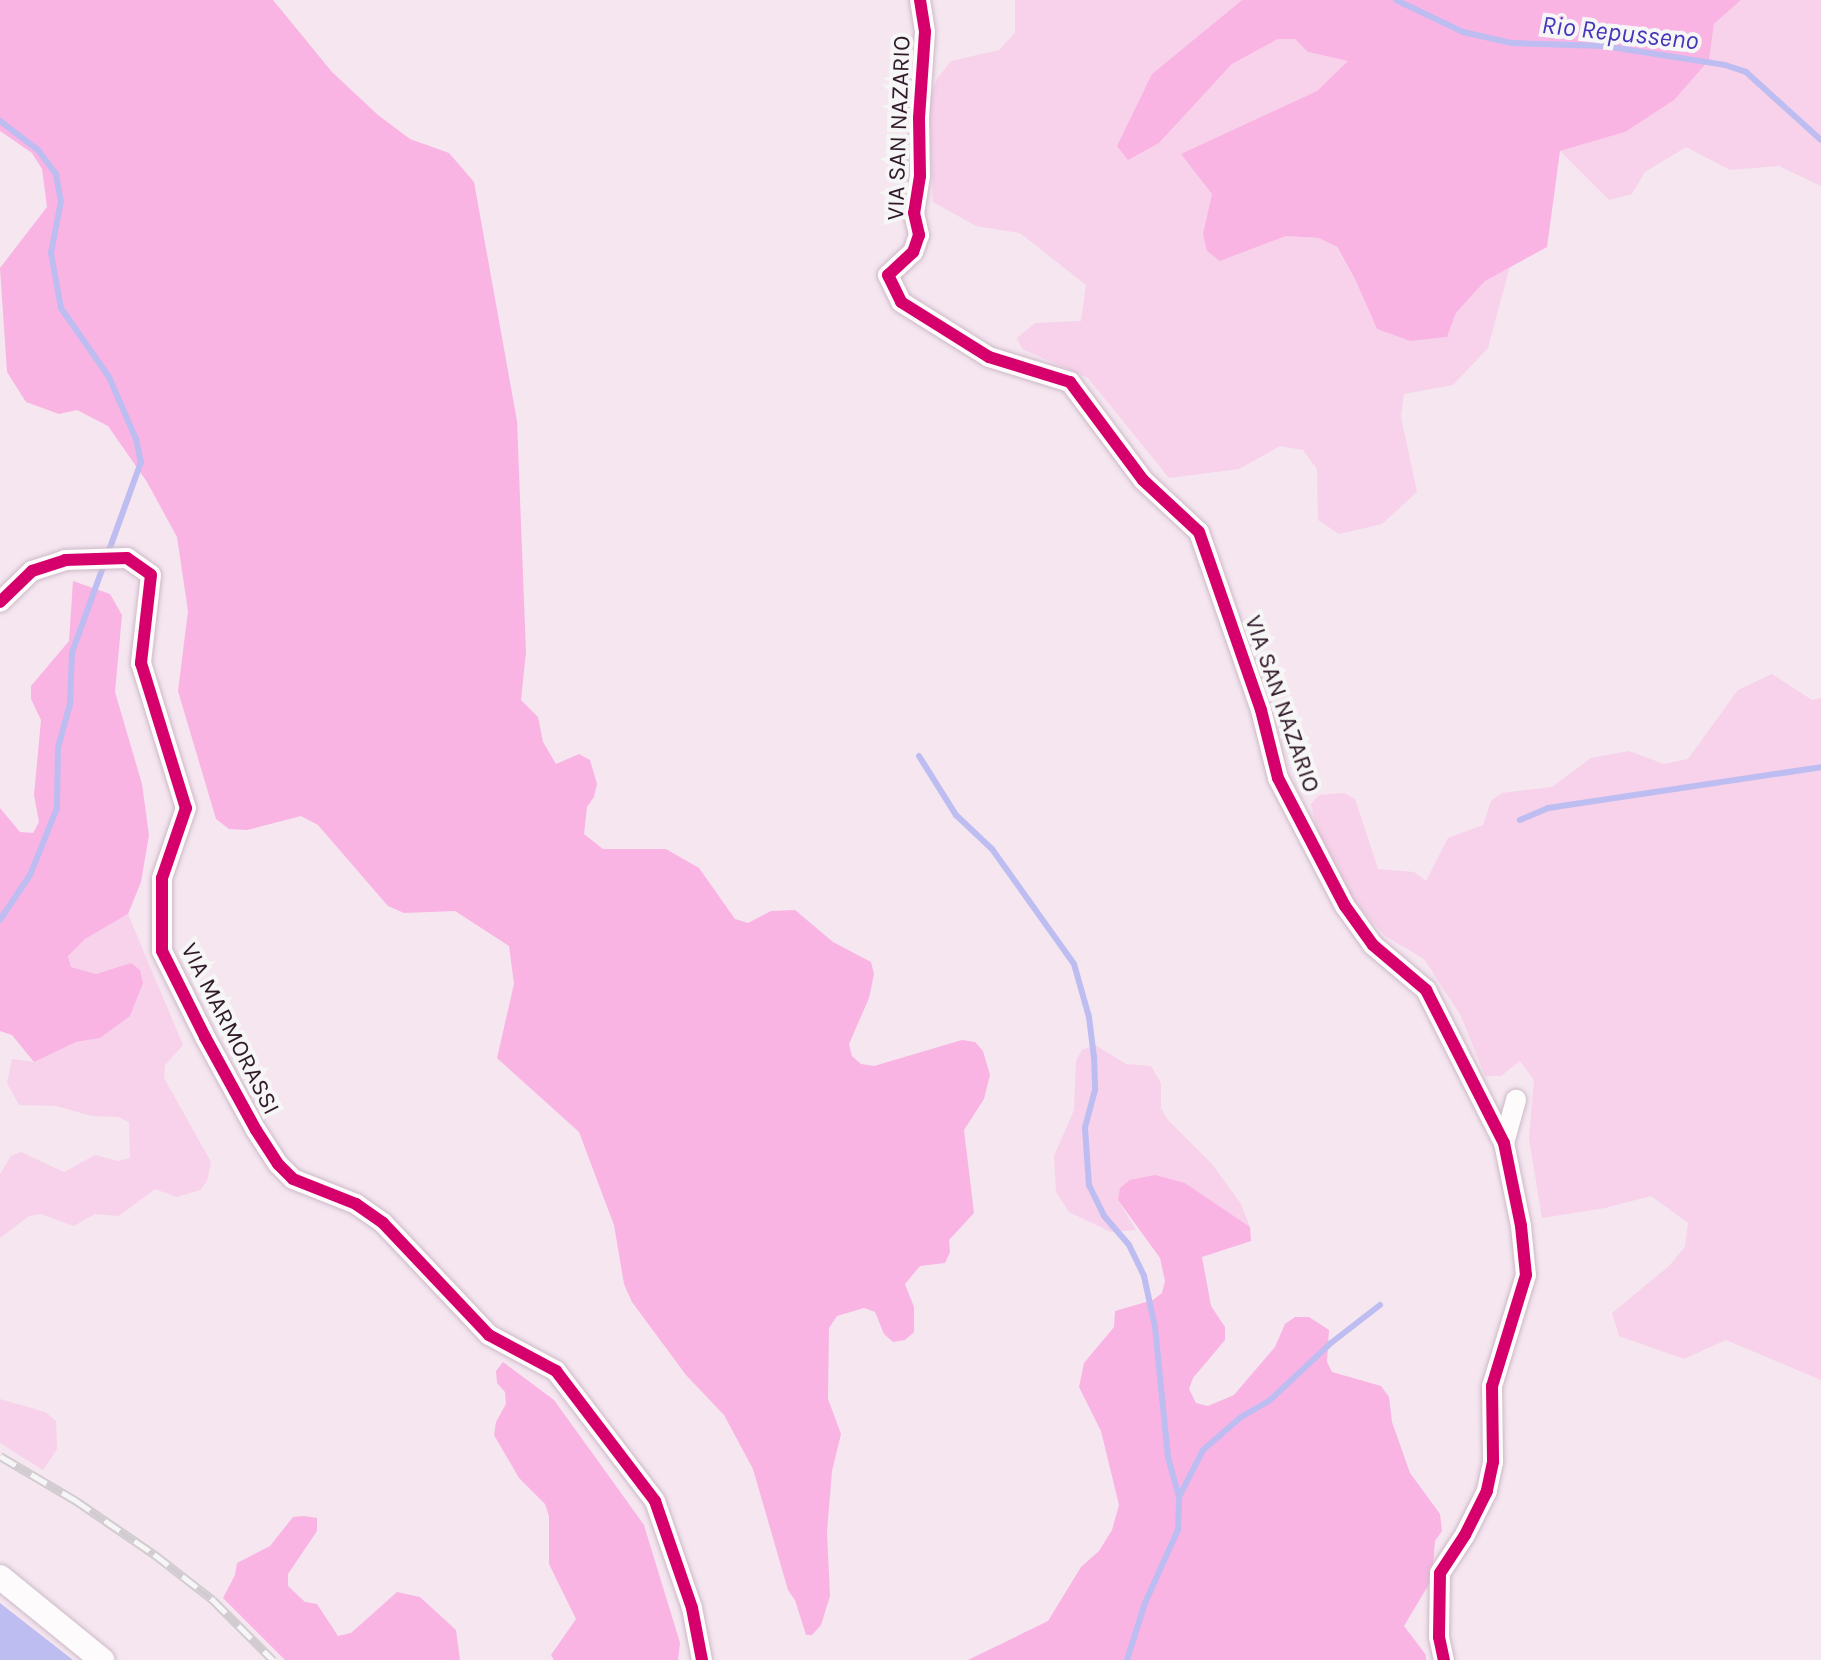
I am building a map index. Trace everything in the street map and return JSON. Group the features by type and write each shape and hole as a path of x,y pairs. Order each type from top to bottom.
{"main road":[{"path":"0,1577 102,1660"}],"street":[{"name":"VIA SAN NAZARIO","path":"920,0 925,32 919,118 920,176 914,213 919,235 913,252 888,275 894,289 910,309 989,357 1070,382 1143,480 1199,532 1252,684 1285,792 1345,906 1373,945 1426,990 1504,1143 1521,1226 1526,1275 1492,1386 1493,1462 1487,1491 1465,1535 1440,1573 1439,1637 1444,1660"},
{"name":"VIA MARMORASSI","path":"0,602 32,571 65,560 127,558 151,575 141,663 186,808 162,878 162,951 256,1130 278,1164 293,1179 356,1204 383,1223 482,1329 556,1371 655,1501 692,1608 702,1660"},
{"path":"1504,1143 1516,1100"}],"shaded area":[{"path":"0,0 273,0 332,72 378,115 410,139 449,153 474,182 517,421 526,652 521,700 538,717 543,742 556,764 579,754 590,760 597,784 594,797 587,807 584,834 603,849 666,849 699,868 735,919 748,923 771,911 795,910 833,942 871,962 874,974 869,998 849,1044 852,1056 861,1064 874,1066 962,1040 975,1042 983,1051 990,1075 984,1099 964,1130 974,1213 949,1240 950,1252 945,1263 920,1266 905,1284 914,1307 914,1332 905,1340 893,1342 884,1334 875,1312 864,1308 837,1316 829,1328 828,1399 841,1434 832,1471 827,1532 830,1596 821,1625 812,1635 806,1635 795,1600 788,1590 753,1469 724,1415 686,1375 632,1302 624,1284 614,1225 579,1132 497,1058 514,984 509,946 455,911 404,913 388,906 318,825 301,816 247,830 229,829 216,819 178,691 188,611 177,537 147,482 108,426 77,410 59,414 26,402 7,372 0,268 47,207 42,169 32,153 0,131"},
{"path":"1015,0 1242,0 1152,74 1159,143 1232,64 1278,39 1295,39 1308,52 1349,61 1317,91 1182,154 1212,194 1204,234 1220,261 1286,236 1319,238 1336,247 1355,279 1377,329 1410,341 1447,337 1456,313 1485,281 1510,266 1488,348 1453,385 1404,394 1401,417 1417,492 1382,524 1339,534 1318,520 1317,469 1303,450 1280,446 1239,469 1169,478 1088,378 1022,349 1017,338 1035,323 1081,321 1086,285 1020,233 976,226 933,202 929,102 936,80 951,61 999,50 1015,33"},
{"path":"1242,0 1741,0 1714,24 1709,60 1674,100 1625,132 1560,151 1547,247 1485,281 1456,313 1447,337 1410,341 1377,329 1337,247 1319,238 1286,236 1220,261 1207,251 1203,234 1212,194 1181,154 1317,91 1348,61 1308,52 1295,39 1278,39 1232,64 1159,143 1128,160 1117,146 1152,74"},
{"path":"1741,0 1821,0 1821,186 1779,166 1730,170 1686,147 1645,172 1632,194 1609,200 1560,151 1625,132 1709,60 1714,24"},
{"path":"73,581 110,594 122,615 115,692 142,784 149,835 141,882 128,914 85,939 68,956 71,967 96,974 131,963 140,970 143,983 130,1016 100,1038 76,1042 34,1062 12,1035 0,1031 0,808 20,832 33,833 39,822 34,795 41,720 31,699 31,686 69,641"},
{"path":"1772,674 1812,700 1821,698 1821,1380 1726,1340 1684,1359 1619,1336 1612,1313 1669,1266 1685,1247 1688,1223 1651,1196 1605,1208 1542,1218 1529,1139 1534,1080 1520,1061 1501,1076 1485,1076 1461,1016 1424,959 1385,936 1343,890 1317,830 1311,804 1319,795 1344,793 1355,799 1378,869 1414,872 1426,881 1448,838 1483,825 1491,801 1502,793 1552,787 1591,758 1629,751 1664,764 1688,759 1738,690"},
{"path":"128,914 183,1045 165,1065 164,1078 211,1162 207,1181 200,1190 177,1197 155,1189 119,1216 95,1214 74,1226 41,1214 29,1216 0,1238 0,1174 11,1156 21,1152 64,1172 95,1155 118,1161 130,1158 129,1122 118,1117 92,1116 56,1106 19,1105 7,1083 12,1059 34,1062 76,1042 100,1038 131,963 96,974 71,967 68,955 85,939"},
{"path":"1095,1045 1126,1064 1151,1066 1161,1083 1161,1108 1167,1119 1212,1164 1241,1204 1250,1227 1185,1183 1118,1200 1136,1230 1111,1232 1069,1212 1056,1192 1054,1156 1074,1110 1076,1061 1082,1050"},
{"path":"1155,1175 1185,1183 1250,1227 1251,1241 1202,1257 1211,1306 1225,1327 1225,1340 1193,1378 1189,1389 1196,1403 1208,1406 1234,1395 1275,1347 1285,1324 1295,1317 1309,1317 1329,1330 1327,1362 1332,1372 1381,1386 1389,1397 1392,1422 1410,1473 1440,1514 1442,1531 1435,1541 1432,1579 1404,1626 1426,1655 1426,1660 968,1660 1048,1621 1081,1567 1099,1551 1112,1530 1119,1505 1101,1431 1079,1387 1084,1363 1114,1327 1115,1311 1153,1300 1162,1293 1165,1281 1160,1258 1118,1200 1120,1188 1130,1180"},
{"path":"503,1362 554,1400 644,1525 680,1643 678,1660 554,1660 551,1655 576,1619 549,1564 549,1516 545,1504 519,1478 494,1435 496,1422 506,1404 505,1392 497,1383 496,1371"},
{"path":"0,1399 45,1412 56,1421 57,1449 43,1470 0,1443"},
{"path":"293,1517 317,1518 317,1531 288,1574 288,1586 305,1602 317,1604 338,1636 351,1633 397,1592 420,1597 456,1630 460,1660 285,1660 223,1598 235,1575 237,1563 270,1546"}],"water":[{"path":"0,1603 64,1653 73,1660 0,1660"}],"waterway":[{"name":"Rio Repusseno","path":"1396,0 1463,32 1511,43 1604,46 1725,65 1746,72 1821,140"},
{"path":"0,121 38,150 56,174 61,201 51,253 61,308 109,377 136,439 141,462 72,653 70,704 58,748 57,808 30,875 0,920"},
{"path":"919,756 956,815 992,849 1074,964 1089,1017 1094,1056 1095,1090 1085,1128 1089,1185 1104,1216 1129,1245 1144,1276 1155,1327 1168,1457 1179,1497"},
{"path":"1520,820 1548,808 1821,767"},
{"path":"1127,1660 1145,1603 1178,1530 1179,1497 1203,1450 1241,1417 1269,1401 1331,1343 1380,1305"}],"railway":[{"path":"0,1456 75,1500 154,1554 213,1600 273,1660"}],"cycle path":[{"path":"920,0 925,32 919,118 920,176 914,213 919,235 913,252 888,275 901,302 989,357 1070,382 1143,480 1199,532 1261,710 1278,778 1345,906 1373,945 1426,990 1504,1143 1521,1226 1526,1275 1492,1386 1493,1462 1487,1491 1465,1535 1440,1573 1439,1637 1444,1660"},
{"path":"0,602 32,571 65,560 127,558 151,575 141,663 186,808 162,878 162,951 205,1037 256,1130 278,1164 293,1179 356,1204 383,1223 489,1335 556,1371 655,1501 692,1608 702,1660"}]}
